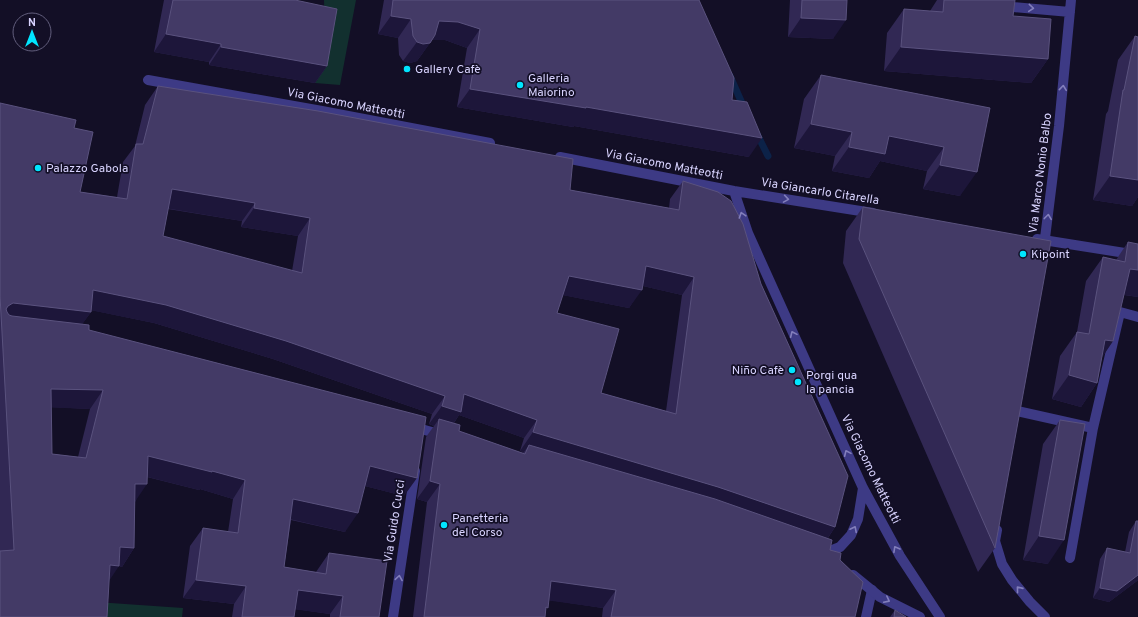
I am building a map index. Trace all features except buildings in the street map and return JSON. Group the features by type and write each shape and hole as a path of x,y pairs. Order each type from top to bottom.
{"street":[{"name":"Via Marco Nonio Balbo","path":"1042,256 1059,126 1071,0"},
{"path":"992,5 1070,12"},
{"name":"Via Giacomo Matteotti","path":"148,80 322,111 500,146"},
{"name":"Via Giacomo Matteotti","path":"547,155 734,191 748,233 863,488 900,556 940,617"},
{"name":"Via Giancarlo Citarella","path":"734,191 883,214"},
{"path":"1030,238 1138,255"},
{"path":"1070,558 1093,428 1120,312 1138,317"},
{"path":"1017,411 1093,428"},
{"path":"398,422 452,438"},
{"path":"420,440 421,429"},
{"name":"Via Guido Cucci","path":"393,617 416,463"},
{"path":"836,562 821,551 840,547 851,535 858,520 863,488"},
{"path":"999,518 995,541 1002,564 1012,580 1030,602 1045,617"},
{"path":"848,571 880,597 920,617"},
{"path":"866,617 872,590"}],"green space":[{"path":"324,0 356,0 340,85 315,83 325,27"},
{"path":"96,602 183,608 182,617 95,617"}],"waterway":[{"path":"730,76 745,110"},
{"path":"757,134 768,156"}],"place":[{"name":"Gallery Cafè","path":"407,69"},
{"name":"Galleria Maiorino","path":"520,85"},
{"name":"Palazzo Gabola","path":"38,168"},
{"name":"Kipoint","path":"1023,254"},
{"name":"Niño Cafè","path":"792,370"},
{"name":"Porgi qua la pancia","path":"798,382"},
{"name":"Panetteria del Corso","path":"444,525"}]}
